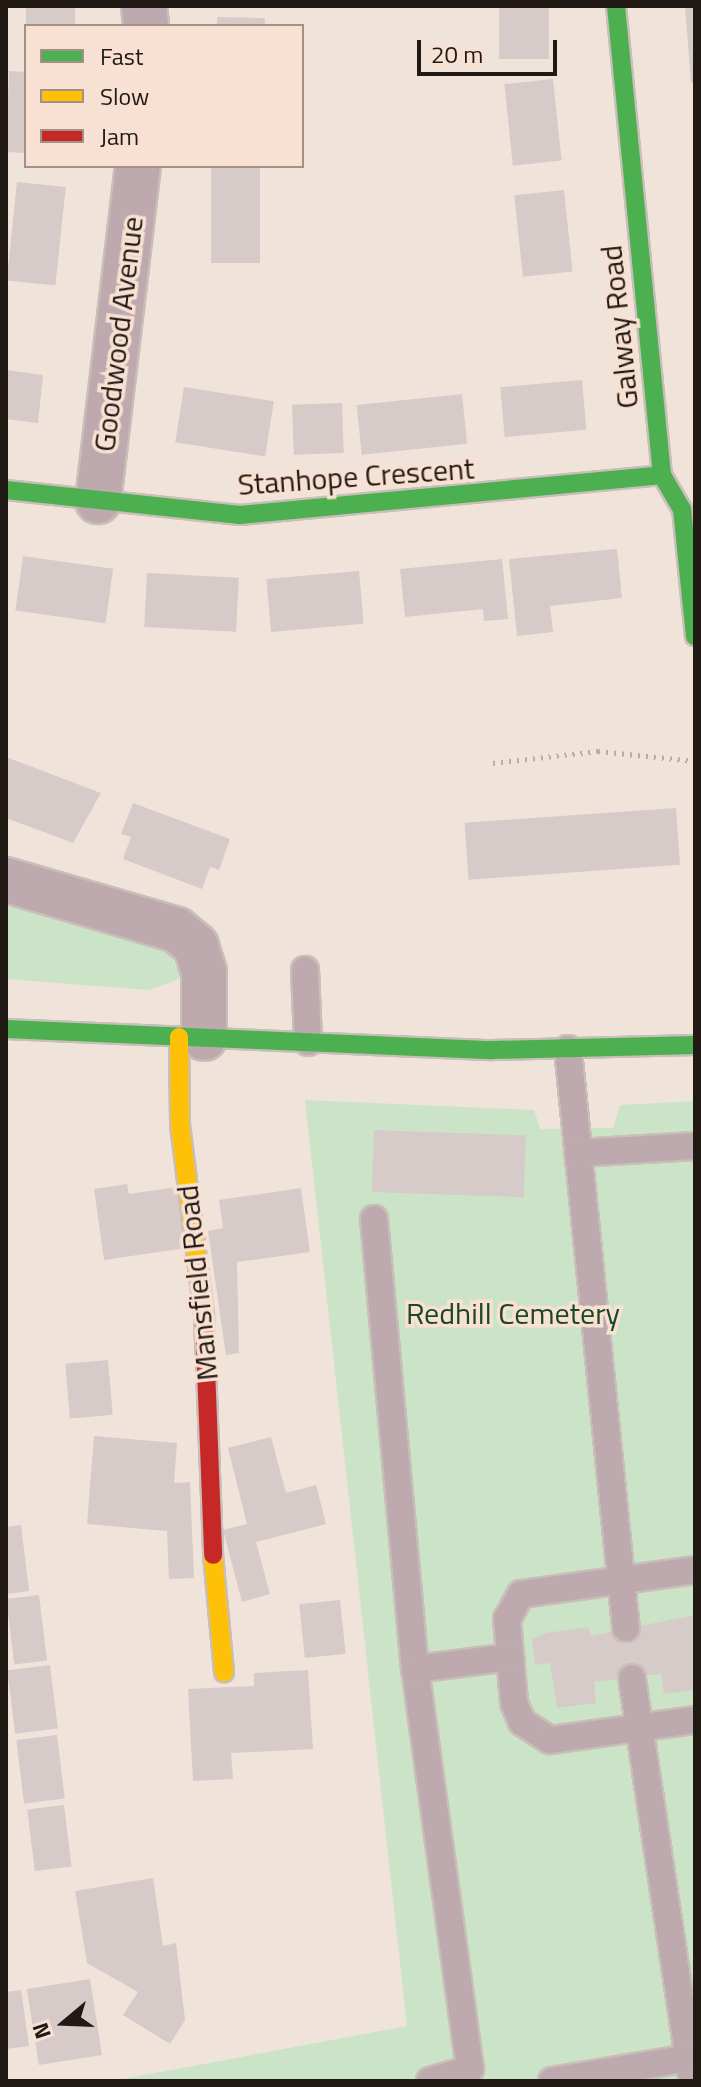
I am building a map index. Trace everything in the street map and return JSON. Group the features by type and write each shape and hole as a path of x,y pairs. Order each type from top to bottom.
{"main road":[{"name":"Galway Road","path":"616,6 662,475 682,509 695,636"},
{"name":"Stanhope Crescent","path":"6,490 98,501 268,514 662,475"},
{"path":"6,1029 568,1049 695,1045"},
{"name":"Mansfield Road","path":"191,1037 180,1125 211,1372 205,1463 224,1672"}],"street":[{"name":"Goodwood Avenue","path":"98,501 138,168"},
{"name":"Mansfield Road","path":"6,880 177,930 196,946 204,972 191,1037"}],"lane":[{"path":"305,970 308,1042"},
{"path":"568,1049 626,1628"},
{"path":"578,1153 695,1146"},
{"path":"374,1219 415,1669 471,2075 430,2081"},
{"path":"695,1570 521,1594 507,1619 510,1657 522,1722 550,1740 695,1720"},
{"path":"415,1669 510,1657"},
{"path":"552,2081 692,2065 632,1678"}],"path":[{"path":"493,763 598,751 695,761"}],"green space":[{"path":"6,902 166,949 184,977 149,990 6,979"},
{"name":"Redhill Cemetery","path":"305,1100 534,1110 540,1129 613,1128 620,1105 695,1101 695,2081 112,2081 407,2026"}],"building":[{"path":"26,6 75,6 75,24 26,24"},
{"path":"499,6 549,6 549,59 499,59"},
{"path":"685,6 695,6 695,83 691,83"},
{"path":"217,17 265,18 265,24 217,24"},
{"path":"9,71 24,72 24,153 6,152"},
{"path":"553,79 562,161 513,166 504,84"},
{"path":"211,168 260,168 260,263 211,263"},
{"path":"17,182 66,187 55,286 7,280"},
{"path":"564,190 573,272 523,277 514,195"},
{"path":"6,370 43,375 38,423 6,419"},
{"path":"582,380 586,430 505,437 500,387"},
{"path":"184,387 274,401 265,457 175,442"},
{"path":"462,394 467,444 362,455 357,405"},
{"path":"342,403 344,453 294,455 292,405"},
{"path":"617,549 622,598 550,606 553,632 517,636 509,559"},
{"path":"23,556 113,569 105,623 15,610"},
{"path":"502,559 508,619 484,621 483,609 405,617 400,569"},
{"path":"359,571 364,624 271,632 266,579"},
{"path":"147,573 239,578 236,632 144,627"},
{"path":"6,757 101,793 73,843 6,818"},
{"path":"133,803 230,839 219,870 210,867 202,889 123,859 131,837 121,834"},
{"path":"676,808 680,865 468,880 465,823"},
{"path":"374,1130 526,1135 524,1197 372,1192"},
{"path":"127,1184 129,1194 177,1187 186,1248 104,1260 94,1189"},
{"path":"301,1188 310,1252 237,1262 239,1353 226,1355 208,1231 223,1228 219,1200"},
{"path":"108,1360 113,1415 70,1419 65,1364"},
{"path":"94,1436 177,1443 174,1483 190,1482 194,1578 169,1579 167,1531 87,1524"},
{"path":"271,1437 286,1493 316,1485 326,1524 256,1542 270,1594 242,1602 223,1530 247,1524 228,1448"},
{"path":"21,1525 29,1591 6,1594 6,1527"},
{"path":"39,1595 47,1661 14,1665 6,1599"},
{"path":"340,1600 346,1654 305,1658 299,1604"},
{"path":"695,1615 695,1690 664,1694 661,1674 594,1682 596,1703 557,1708 550,1663 535,1665 532,1639 546,1633 589,1627 590,1636"},
{"path":"50,1665 58,1729 15,1734 7,1670"},
{"path":"308,1670 313,1749 231,1753 233,1779 193,1781 188,1689 254,1686 254,1673"},
{"path":"57,1735 65,1799 24,1804 16,1740"},
{"path":"64,1805 72,1867 35,1871 27,1810"},
{"path":"153,1878 163,1946 176,1943 185,2020 170,2044 123,2015 138,1992 87,1963 75,1891"},
{"path":"90,1979 102,2055 39,2065 27,1989"},
{"path":"21,1990 29,2046 6,2049 6,1992"}],"traffic: fast":[{"path":"616,6 662,475 682,509 695,636"},
{"path":"6,490 240,515 662,475"},
{"path":"6,1029 492,1050 695,1045"}],"traffic: slow":[{"path":"179,1037 180,1125 204,1316"},
{"path":"213,1555 224,1672"}],"traffic: jam":[{"path":"204,1316 213,1555"}]}
